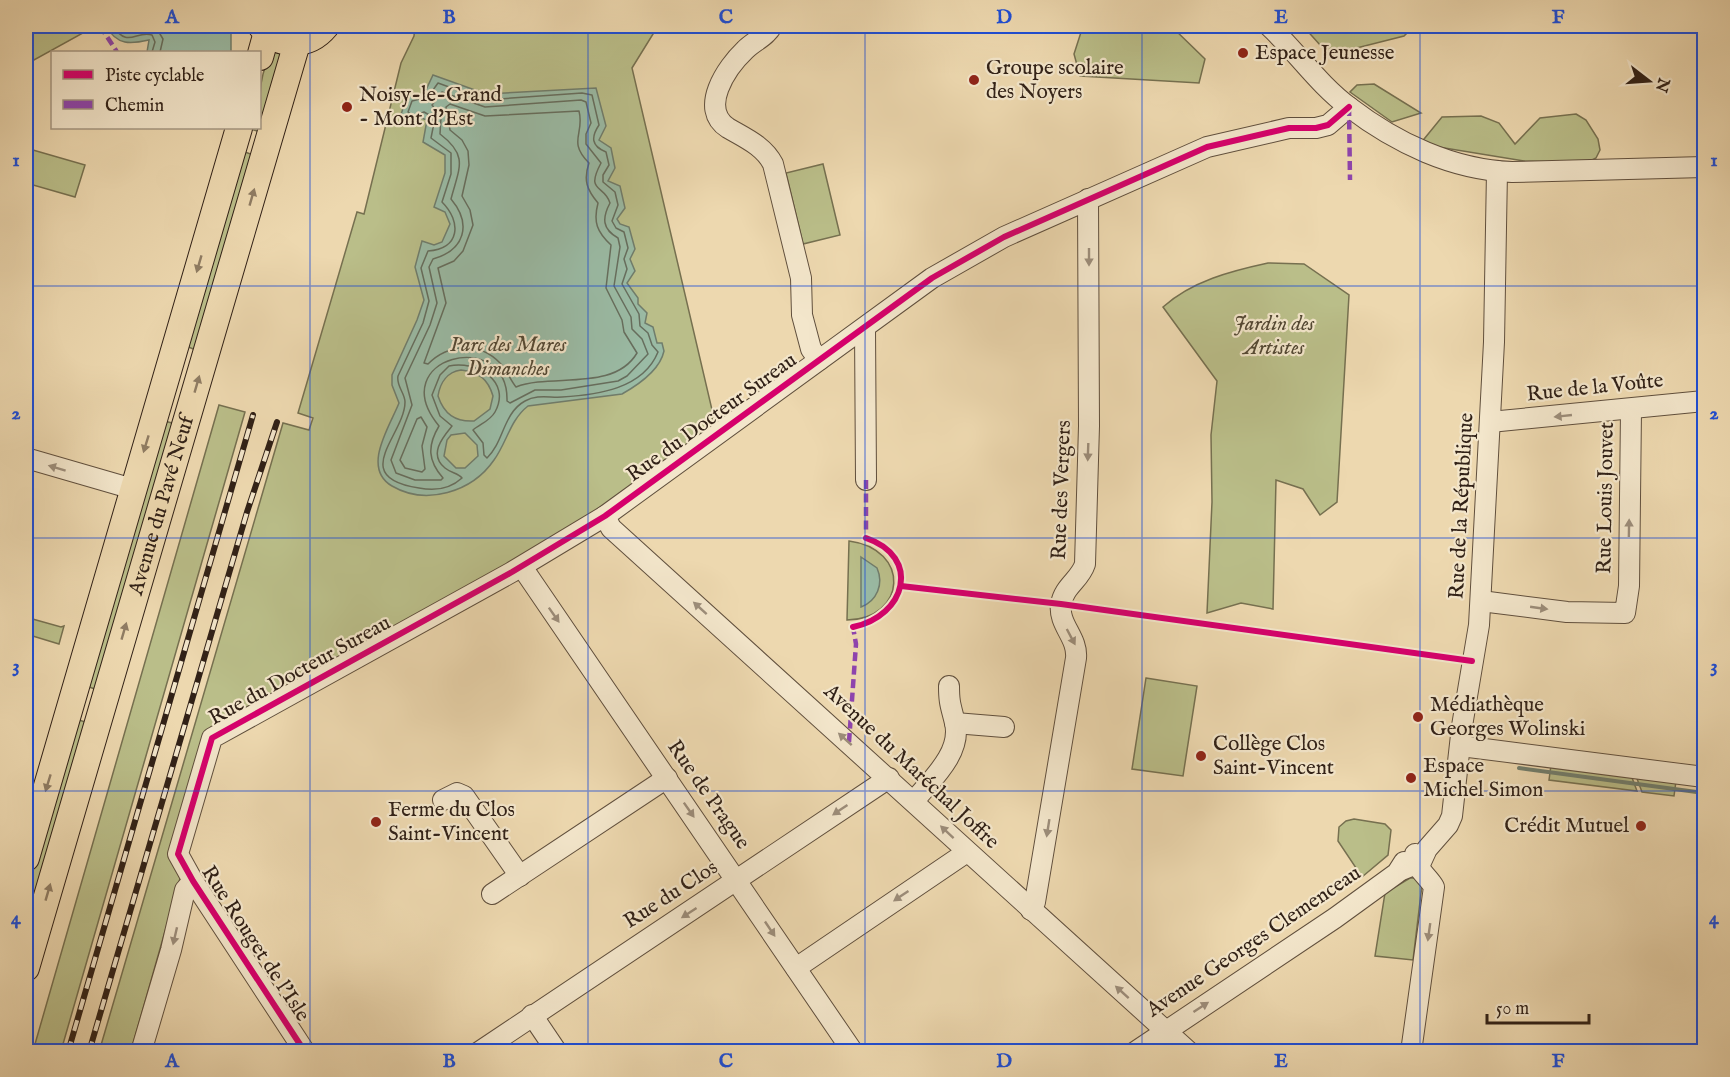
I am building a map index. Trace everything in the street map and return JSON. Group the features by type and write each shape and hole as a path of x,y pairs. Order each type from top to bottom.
{"main road":[{"path":"262,38 297,43 313,37 326,26"},
{"name":"Avenue du Pavé Neuf","path":"26,968 297,43"},
{"name":"Avenue du Pavé Neuf","path":"26,858 239,129"}],"street":[{"path":"772,26 746,49 721,84 716,93 715,114 722,124 767,152 773,164 801,278 802,315 811,349 819,360"},
{"path":"1269,26 1349,107 1428,154 1460,164 1497,171 1704,167"},
{"name":"Rue du Docteur Sureau","path":"178,854 212,738 522,567 605,516 932,278 978,252 1088,199 1207,147 1289,128 1316,128 1328,125 1349,107"},
{"name":"Rue de la République","path":"1411,862 1448,825 1452,816 1478,637 1494,342 1497,171"},
{"name":"Rue des Vergers","path":"1031,910 1035,902 1077,648 1061,617 1061,604 1064,593 1082,573 1085,564 1089,426 1088,199"},
{"path":"865,328 866,480"},
{"name":"Rue de la Voûte","path":"1490,422 1704,401"},
{"name":"Rue Louis Jouvet","path":"1481,600 1566,612 1625,613 1629,586 1630,410"},
{"path":"26,458 133,489"},
{"name":"Avenue du Maréchal Joffre","path":"605,516 611,528 889,778 967,852 1188,1052"},
{"name":"Rue de Prague","path":"522,567 853,1052"},
{"path":"914,801 951,752 955,723 949,707 949,686"},
{"path":"955,723 1004,727"},
{"path":"1461,746 1704,777"},
{"path":"492,894 667,778"},
{"name":"Rue du Clos","path":"479,1052 889,778"},
{"path":"443,800 457,794 464,796 520,876"},
{"path":"796,968 967,852"},
{"name":"Rue Rouget de l'Isle","path":"178,854 193,881 305,1052"},
{"path":"1411,862 1428,875 1434,887 1411,1052"},
{"name":"Avenue Georges Clemenceau","path":"1135,1052 1365,897 1411,862"},
{"path":"141,1052 171,951 185,890 193,881"},
{"path":"532,1015 557,1052"}],"green space":[{"path":"26,26 91,26 92,28 34,60 26,45"},
{"name":"Parc des Mares Dimanches","path":"415,26 658,26 632,68 713,414 710,441 605,516 217,728 211,727 181,875 131,1051 99,1052 283,423 309,430 313,418 298,413 357,212 364,214 401,63 414,36"},
{"path":"1083,26 1171,26 1205,59 1199,83 1080,76 1074,54"},
{"path":"1303,26 1414,26 1404,36 1329,55"},
{"path":"274,51 283,52 261,129 262,78"},
{"path":"1374,84 1421,113 1392,122 1350,92 1357,85"},
{"path":"1576,114 1586,120 1598,139 1600,150 1596,158 1586,163 1524,161 1420,144 1442,117 1481,116 1499,123 1515,144 1540,118"},
{"path":"26,148 85,165 75,197 26,183"},
{"path":"245,152 256,156 200,352 184,345"},
{"path":"823,164 840,235 803,244 786,173"},
{"name":"Jardin des Artistes","path":"1268,263 1304,264 1349,295 1337,502 1320,515 1303,489 1276,480 1273,609 1241,603 1207,613 1212,502 1211,435 1217,381 1163,307 1186,290 1212,278"},
{"path":"179,403 95,689 83,685 161,420 172,423"},
{"path":"219,405 245,412 61,1051 33,1051"},
{"path":"849,541 869,547 883,557 891,569 894,583 890,597 881,608 867,617 847,620"},
{"path":"29,618 64,626 59,644 26,634"},
{"path":"1146,678 1197,686 1183,776 1132,769"},
{"path":"81,695 79,720 91,724 26,947 26,884"},
{"path":"1551,765 1631,775 1637,791 1549,780"},
{"path":"1636,776 1676,781 1674,796 1642,792"},
{"path":"1354,819 1385,824 1391,830 1388,855 1362,877 1338,841 1339,827 1346,821"},
{"path":"1410,878 1417,878 1422,885 1413,960 1375,956 1385,893"}],"water":[{"path":"106,26 231,26 231,51 147,51 149,40 125,42 110,33"},
{"path":"433,75 486,94 596,88 606,126 599,140 611,148 615,168 608,181 620,186 625,208 617,219 620,224 629,227 635,249 630,259 635,271 627,283 638,298 638,304 647,313 645,323 653,327 657,343 662,343 664,351 653,371 622,394 528,406 513,424 494,460 485,471 461,488 433,495 405,492 392,486 383,478 378,458 380,446 399,403 392,385 392,375 424,300 415,267 422,241 434,245 442,242 450,224 445,212 434,207 445,173 445,155 423,142 427,120 421,118 418,123 400,118 408,92 418,95 425,92","holes":["461,370 482,377 493,396 490,409 474,421 451,416 443,408 438,396 445,379","465,433 477,445 478,456 465,468 456,468 444,456 447,440 451,435"]},
{"path":"861,557 877,568 880,580 875,596 861,607"}],"waterway":[{"path":"1519,768 1704,793"}],"railway":[{"path":"68,1052 253,415"},
{"path":"89,1052 247,512 277,422"}],"marked path":[{"path":"100,26 116,51"},
{"path":"1349,107 1350,180"},
{"path":"866,480 866,538 870,540"},
{"path":"849,742 856,644 853,627 857,626"}],"cycle path":[{"path":"305,1052 193,881 178,854 212,738 512,572 605,516 932,278 1004,237 1207,147 1289,128 1316,128 1328,125 1349,107"},
{"path":"853,627 871,621 885,611 895,599 900,586 900,572 895,558 884,547 866,538"},
{"path":"901,586 1061,604 1472,661"}],"place":[{"name":"Espace Jeunesse","path":"1243,53"},
{"name":"Groupe scolaire des Noyers","path":"974,80"},
{"name":"Noisy-le-Grand - Mont d'Est","path":"347,107"},
{"name":"Médiathèque Georges Wolinski","path":"1418,717"},
{"name":"Collège Clos Saint-Vincent","path":"1201,756"},
{"name":"Espace Michel Simon","path":"1411,778"},
{"name":"Ferme du Clos Saint-Vincent","path":"376,822"},
{"name":"Crédit Mutuel","path":"1641,826"}]}
